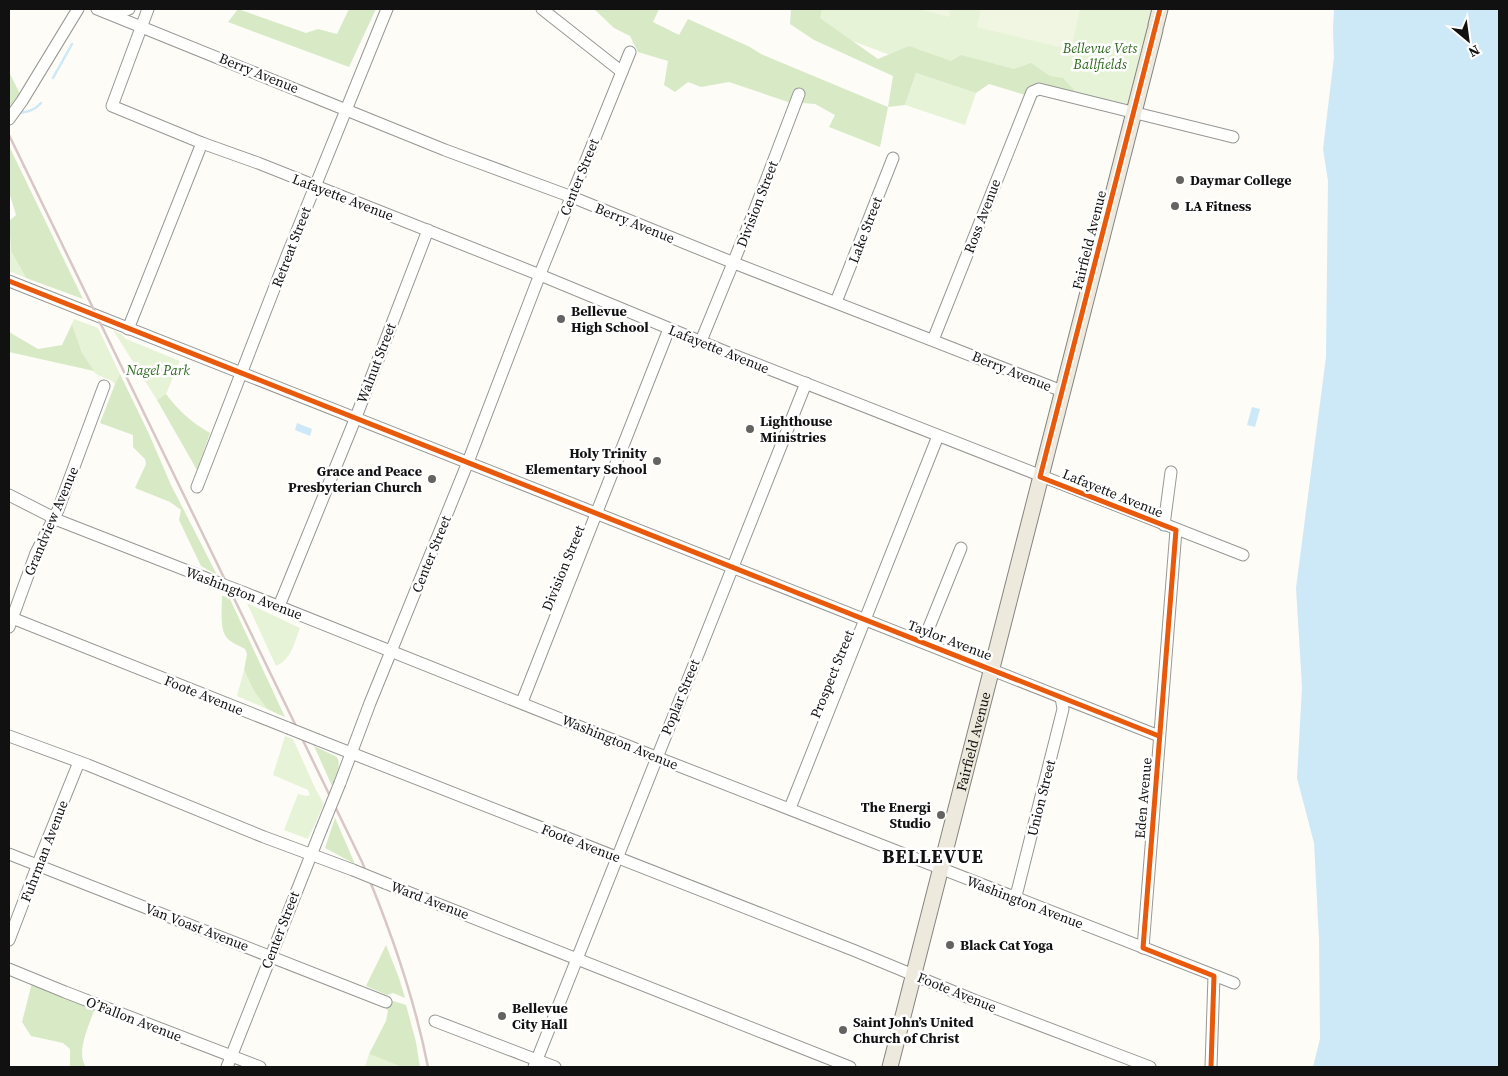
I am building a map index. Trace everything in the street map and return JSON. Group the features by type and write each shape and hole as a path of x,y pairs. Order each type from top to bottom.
{"main road":[{"name":"Fairfield Avenue","path":"890,1067 1160,9"}],"street":[{"path":"12,115 78,9"},
{"name":"Berry Avenue","path":"97,9 346,108 445,150 572,197 734,263 1062,391"},
{"path":"114,16 129,9"},
{"path":"142,26 148,9"},
{"name":"Retreat Street","path":"197,487 346,108 387,9"},
{"path":"542,9 622,72"},
{"name":"Lafayette Avenue","path":"142,26 112,106 540,275 669,330 1243,555"},
{"name":"Center Street","path":"229,1062 630,52"},
{"name":"Ross Avenue","path":"933,340 1032,92 1039,89 1133,111"},
{"name":"Division Street","path":"701,341 734,263 799,94"},
{"path":"1133,111 1233,136"},
{"path":"128,329 202,143"},
{"name":"Lake Street","path":"836,302 893,158"},
{"name":"Walnut Street","path":"279,606 356,417 428,230"},
{"name":"Taylor Avenue","path":"9,281 1159,736"},
{"name":"Division Street","path":"522,702 669,330"},
{"name":"Poplar Street","path":"535,1064 806,383"},
{"name":"Grandview Avenue","path":"10,622 40,544 54,518 104,386"},
{"name":"Prospect Street","path":"790,808 938,436"},
{"path":"1164,525 1171,472"},
{"name":"Washington Avenue","path":"9,495 54,518 522,702 656,757 1234,983"},
{"name":"Eden Avenue","path":"1142,948 1176,530"},
{"path":"923,642 961,548"},
{"name":"Foote Avenue","path":"10,622 288,728 914,974 974,1000 1150,1067"},
{"name":"Union Street","path":"1012,897 1017,892 1063,709 1061,697"},
{"name":"Ward Avenue","path":"9,736 850,1067"},
{"name":"Fuhrman Avenue","path":"9,940 79,762"},
{"name":"Van Voast Avenue","path":"9,854 386,1002"},
{"name":"O’Fallon Avenue","path":"9,969 229,1062 260,1067"},
{"path":"1211,1067 1214,976"},
{"path":"435,1021 535,1064 555,1067"}],"green space":[{"path":"238,9 306,33 318,29 337,34 349,9 376,9 349,67 228,22"},
{"path":"594,9 659,9 653,22 679,35 688,19 750,47 761,54 888,107 880,147 829,127 835,115 815,104 788,102 729,82 701,87 688,82 675,92 664,85 668,61 638,52 630,36 614,28"},
{"path":"791,9 822,9 820,18 878,59 909,46 951,61 961,55 1014,69 1031,63 1050,76 1063,78 1074,90 1071,93 1035,84 1025,95 989,84 976,93 916,73 905,105 888,107 893,76 814,40 790,24"},
{"name":"Bellevue Vets Ballfields","path":"804,9 1160,9 1133,111 917,65 801,22"},
{"path":"919,9 950,9 949,17"},
{"path":"981,9 1080,9 1071,50 977,27"},
{"path":"9,72 20,94 9,113"},
{"path":"916,73 976,93 965,125 905,105"},
{"path":"9,146 83,299 26,278 11,251 9,221 16,215 9,192"},
{"path":"9,236 11,251 26,278 9,271"},
{"path":"74,319 98,328 120,374 115,384 96,374 86,361 72,324"},
{"path":"72,324 82,353 94,371 9,352 9,332 38,349 62,345"},
{"name":"Nagel Park","path":"113,330 126,339 180,361 166,394 157,400"},
{"path":"120,374 171,485 217,575 201,566 179,520 181,510 170,502 135,488 146,464 145,459 133,447 133,435 100,423"},
{"path":"166,394 186,416 210,433 197,470 157,400"},
{"path":"222,596 229,597 285,717 267,709 254,691 244,670 247,654 245,649 230,640 223,630"},
{"path":"247,603 300,628 289,655 276,666"},
{"path":"244,670 254,691 267,709 237,696"},
{"path":"285,736 293,739 324,804 308,839 284,830 298,794 310,795 308,790 273,775"},
{"path":"314,746 337,757 339,764 332,786"},
{"path":"335,818 355,864 325,848"},
{"path":"386,945 405,998 393,993 387,995 366,986"},
{"path":"32,983 95,1008 83,1046 83,1061 86,1067 70,1067 70,1049 63,1043 31,1036 22,1022"},
{"path":"390,1000 406,1005 416,1042 420,1067 402,1067 369,1054 386,1021 388,1010 386,1009"},
{"path":"369,1054 402,1067 365,1067"}],"water":[{"path":"1334,9 1499,9 1499,1067 1313,1067 1320,1039 1319,938 1314,843 1297,778 1302,687 1296,588 1326,357 1328,181 1323,149 1334,57"},
{"path":"1252,407 1260,409 1255,427 1247,425"},
{"path":"297,423 312,429 310,436 295,430"}],"waterway":[{"path":"53,78 72,44"},
{"path":"18,113 30,111 41,103"}],"railway":[{"path":"9,135 362,862 400,963 416,1014 428,1067"}],"cycle path":[{"path":"1160,9 1040,477 1176,530 1143,948 1214,976 1211,1067"},
{"path":"9,281 1159,736"}],"place":[{"name":"Daymar College","path":"1180,180"},
{"name":"LA Fitness","path":"1175,206"},
{"name":"Bellevue High School","path":"561,319"},
{"name":"Lighthouse Ministries","path":"750,429"},
{"name":"Holy Trinity Elementary School","path":"657,461"},
{"name":"Grace and Peace Presbyterian Church","path":"432,479"},
{"name":"The Energi Studio","path":"941,815"},
{"name":"Black Cat Yoga","path":"950,945"},
{"name":"Bellevue City Hall","path":"502,1016"},
{"name":"Saint John’s United Church of Christ","path":"843,1030"}],"district":[{"name":"BELLEVUE","path":"933,856"}]}
